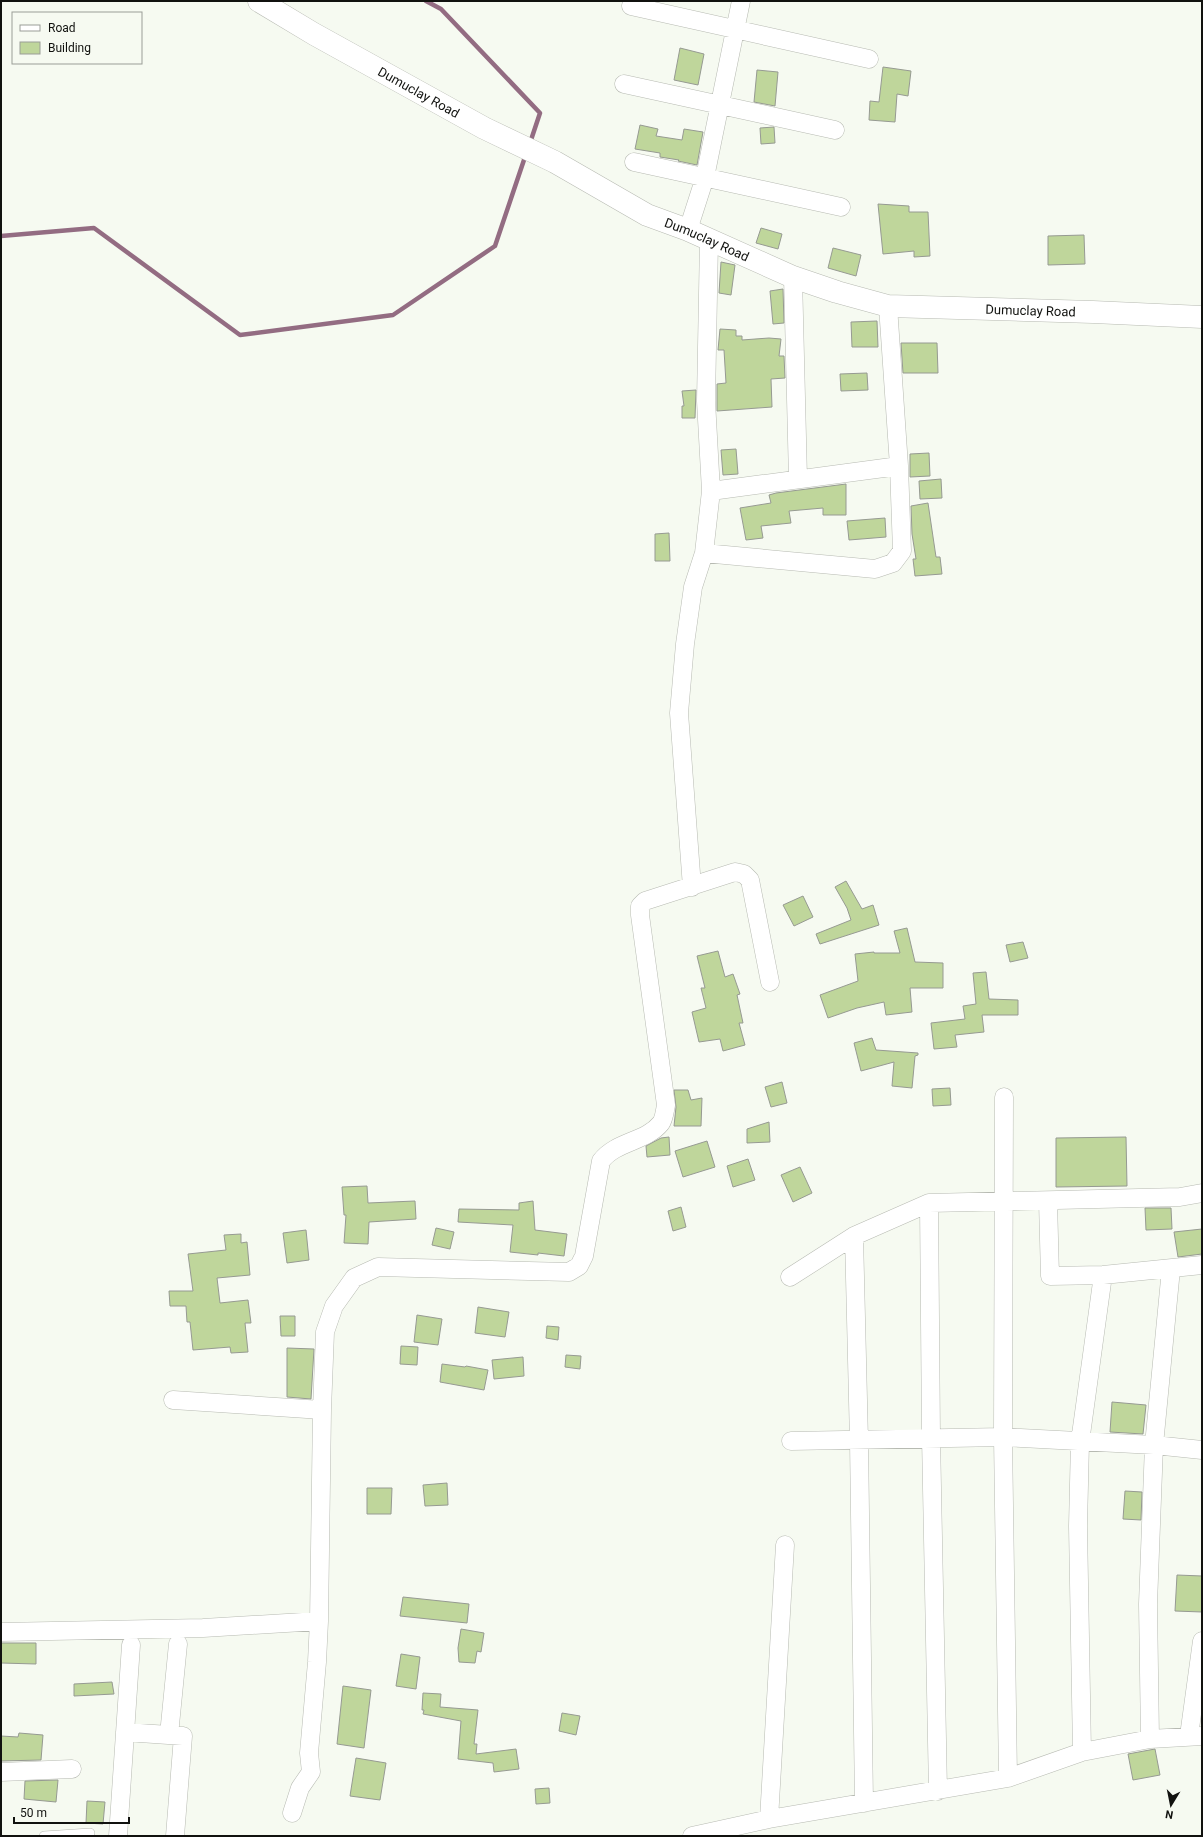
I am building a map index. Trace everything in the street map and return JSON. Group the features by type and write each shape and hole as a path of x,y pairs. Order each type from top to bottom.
{"street":[{"name":"Dumuclay Road","path":"259,1 314,34 484,128 555,162 647,215 688,230 793,277 837,292 888,306 1202,317"},
{"path":"688,230 705,177 742,1"},
{"path":"632,6 869,59"},
{"path":"624,84 835,130"},
{"path":"634,162 841,207"},
{"path":"692,886 679,713 685,644 693,587 704,553 711,491 706,401 709,240"},
{"path":"793,277 798,479"},
{"path":"704,553 875,569 893,563 902,551 899,466 888,306"},
{"path":"711,491 899,466"},
{"path":"292,1813 300,1788 311,1772 309,1753 319,1621 322,1410 325,1332 334,1306 354,1278 378,1267 569,1272 579,1266 584,1256 601,1161 607,1153 651,1132 662,1122 666,1105 640,915 640,906 645,901 735,872 744,874 750,880 770,982"},
{"path":"1004,1097 1002,1202 1003,1437 1008,1778"},
{"path":"790,1277 854,1236 929,1203 1180,1197 1202,1193"},
{"path":"1048,1201 1050,1276 1103,1275 1202,1266"},
{"path":"929,1203 931,1437 938,1791"},
{"path":"854,1236 859,1441 864,1803"},
{"path":"1150,1739 1148,1604 1154,1445 1171,1269"},
{"path":"1082,1752 1078,1526 1080,1442 1103,1275"},
{"path":"173,1400 322,1410"},
{"path":"791,1441 859,1441 931,1437 1003,1437 1154,1445 1202,1450"},
{"path":"769,1819 785,1545"},
{"path":"1,1632 203,1628 319,1621"},
{"path":"692,1836 769,1819 1008,1778 1082,1752 1150,1739 1196,1736 1202,1641"},
{"path":"169,1735 178,1644"},
{"path":"118,1836 131,1645"},
{"path":"125,1732 183,1736 175,1836"},
{"path":"1,1772 72,1769"}],"lane":[{"path":"44,1836 90,1833"}],"building":[{"path":"680,48 704,54 698,85 674,80"},
{"path":"883,67 911,71 908,96 897,94 895,122 869,120 870,101 879,102"},
{"path":"757,70 778,72 775,106 754,102"},
{"path":"640,125 658,129 656,136 682,140 684,129 703,132 697,165 660,157 660,153 635,149"},
{"path":"774,127 775,143 761,144 760,128"},
{"path":"878,204 909,206 909,212 928,212 930,256 914,257 914,251 883,254"},
{"path":"761,228 782,234 778,249 756,243"},
{"path":"1084,235 1085,264 1048,265 1048,236"},
{"path":"833,248 861,255 856,276 828,268"},
{"path":"721,262 735,265 731,295 719,293"},
{"path":"783,289 784,323 773,324 770,291"},
{"path":"877,321 878,347 852,347 851,322"},
{"path":"720,329 736,330 736,336 742,336 742,340 769,338 781,339 779,356 784,356 785,378 771,379 772,407 717,411 717,384 726,383 724,350 718,350"},
{"path":"901,343 937,343 938,373 903,373"},
{"path":"867,373 868,390 841,391 840,374"},
{"path":"696,390 695,418 682,418 682,406 684,406 682,391"},
{"path":"736,449 738,474 723,475 721,450"},
{"path":"929,453 930,476 910,477 910,454"},
{"path":"941,479 942,498 920,499 919,481"},
{"path":"846,484 846,515 823,515 823,508 789,511 791,523 761,526 763,538 746,540 740,508 771,503 769,495 776,493"},
{"path":"928,503 936,557 940,557 942,574 915,576 913,559 916,559 912,534 911,506"},
{"path":"885,518 886,537 849,540 847,521"},
{"path":"669,533 670,561 655,561 655,534"},
{"path":"846,881 862,909 873,905 879,925 820,944 816,934 851,920 847,908 835,887"},
{"path":"803,896 813,917 794,926 783,905"},
{"path":"907,928 915,962 943,963 943,988 910,988 912,1012 886,1015 884,1002 857,1008 828,1018 820,995 858,981 855,954 874,952 900,953 894,931"},
{"path":"1023,942 1028,958 1010,962 1006,945"},
{"path":"718,951 725,977 733,974 740,994 737,995 743,1023 739,1023 745,1045 723,1051 720,1039 699,1042 692,1012 706,1008 701,988 705,988 697,956"},
{"path":"986,972 989,999 1018,1000 1018,1015 982,1015 984,1032 955,1035 957,1047 934,1049 931,1023 965,1019 963,1006 976,1004 973,973"},
{"path":"872,1038 876,1050 918,1053 918,1055 915,1056 912,1088 892,1086 894,1062 861,1071 854,1043"},
{"path":"782,1082 787,1103 771,1107 765,1087"},
{"path":"950,1088 951,1105 933,1106 932,1089"},
{"path":"674,1090 688,1090 691,1100 702,1098 701,1126 674,1126 676,1107"},
{"path":"769,1122 770,1142 747,1143 747,1129"},
{"path":"669,1137 670,1155 647,1157 646,1146 661,1138"},
{"path":"1126,1137 1127,1186 1056,1187 1056,1138"},
{"path":"707,1141 715,1167 683,1177 675,1151"},
{"path":"748,1159 755,1180 733,1187 727,1166"},
{"path":"800,1167 812,1193 793,1202 781,1175"},
{"path":"367,1186 368,1203 415,1201 416,1219 369,1222 368,1244 344,1243 346,1215 344,1215 342,1187"},
{"path":"533,1201 535,1230 567,1234 564,1256 510,1252 513,1225 458,1222 459,1209 519,1210 519,1203"},
{"path":"681,1207 686,1227 673,1231 668,1211"},
{"path":"1145,1208 1171,1208 1172,1229 1146,1230"},
{"path":"436,1228 454,1232 450,1249 432,1245"},
{"path":"1202,1229 1202,1254 1178,1257 1174,1232"},
{"path":"306,1230 309,1260 287,1263 283,1233"},
{"path":"241,1234 241,1243 247,1242 250,1275 217,1278 220,1303 248,1300 251,1323 245,1323 248,1352 231,1353 230,1347 193,1350 190,1322 187,1322 186,1306 170,1306 169,1291 193,1291 188,1254 226,1250 224,1235"},
{"path":"478,1307 509,1312 505,1337 475,1333"},
{"path":"417,1315 442,1319 438,1345 414,1342"},
{"path":"280,1316 295,1316 295,1336 281,1336"},
{"path":"547,1326 559,1327 558,1340 546,1338"},
{"path":"401,1346 418,1347 417,1365 400,1364"},
{"path":"287,1348 314,1349 311,1399 287,1397"},
{"path":"566,1355 581,1356 580,1369 565,1367"},
{"path":"523,1357 524,1376 494,1379 492,1360"},
{"path":"442,1364 488,1370 484,1390 440,1382"},
{"path":"1112,1402 1146,1405 1143,1434 1110,1432"},
{"path":"447,1483 448,1505 425,1506 423,1485"},
{"path":"367,1488 392,1488 391,1514 367,1514"},
{"path":"1125,1491 1142,1492 1141,1520 1123,1519"},
{"path":"1177,1575 1202,1576 1202,1612 1175,1611"},
{"path":"403,1597 469,1604 467,1623 400,1616"},
{"path":"461,1629 484,1633 481,1652 477,1651 475,1663 459,1662 458,1648"},
{"path":"1,1643 36,1643 36,1664 1,1663"},
{"path":"401,1654 420,1657 416,1689 396,1686"},
{"path":"112,1682 114,1694 74,1696 74,1684"},
{"path":"343,1686 371,1690 364,1748 337,1744"},
{"path":"423,1693 441,1694 440,1707 478,1710 474,1744 477,1744 476,1754 516,1749 519,1769 494,1772 493,1763 458,1759 461,1721 423,1714"},
{"path":"562,1713 580,1716 576,1735 559,1731"},
{"path":"19,1733 43,1735 41,1760 1,1761 1,1736 18,1737"},
{"path":"1155,1749 1160,1775 1133,1780 1128,1754"},
{"path":"356,1758 386,1763 380,1800 350,1796"},
{"path":"58,1780 56,1802 24,1799 25,1781"},
{"path":"549,1788 550,1803 536,1804 535,1789"},
{"path":"87,1801 105,1802 103,1824 86,1823"}],"waterway":[{"path":"426,1 441,9 540,113 530,143"},
{"path":"1,236 94,228 240,335 393,315 495,246 526,154"}]}
